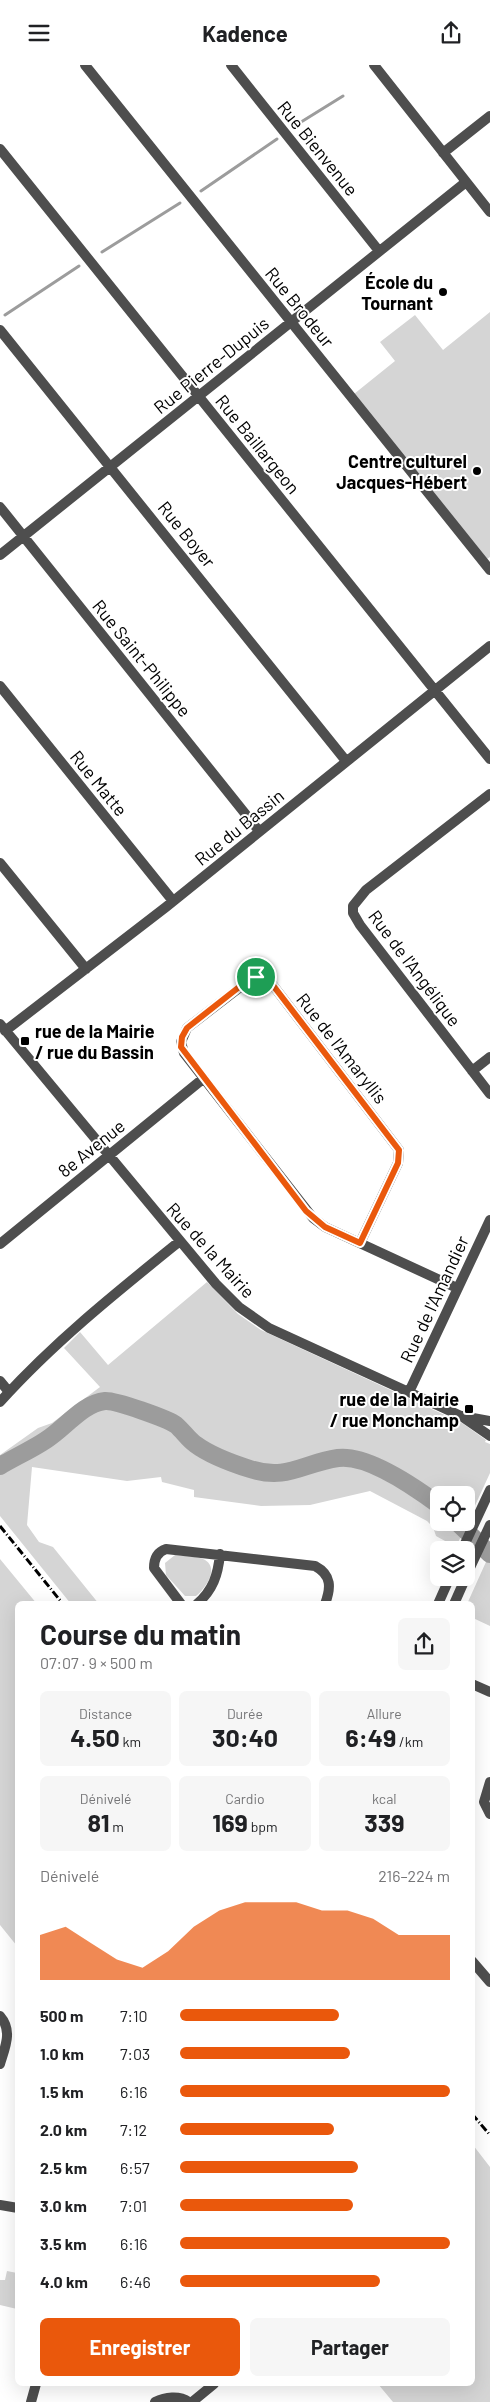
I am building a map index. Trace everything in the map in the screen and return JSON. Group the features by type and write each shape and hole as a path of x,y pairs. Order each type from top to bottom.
{"street":[{"name":"Rue Brodeur","path":"85,65 490,570"},
{"name":"Rue Bienvenue","path":"230,65 379,251"},
{"path":"374,65 490,212"},
{"path":"443,153 490,116"},
{"name":"Rue Baillargeon","path":"0,149 490,759"},
{"name":"Rue Pierre-Dupuis","path":"0,555 466,182"},
{"name":"Rue Boyer","path":"0,330 346,761"},
{"name":"Rue Saint-Philippe","path":"0,507 259,831"},
{"name":"Rue du Bassin","path":"3,1027 86,969 173,901 490,646"},
{"name":"Rue Matte","path":"0,686 173,901"},
{"name":"Rue de l'Angélique","path":"490,794 366,890 353,906 353,913 360,925 490,1094"},
{"path":"0,863 86,969"},
{"name":"Rue de l'Amaryllis","path":"360,1243 398,1163 399,1150 268,981 256,977 248,980 184,1032 181,1047 313,1218 325,1227 457,1288"},
{"name":"Rue de la Mairie","path":"3,1027 223,1292 254,1319 277,1332 461,1416 490,1436"},
{"path":"472,1071 490,1057"},
{"name":"8e Avenue","path":"0,1243 204,1078"},
{"name":"Rue de l'Amandier","path":"410,1392 490,1220"},
{"path":"0,1401 89,1316 180,1241"},
{"path":"0,1381 9,1392"},
{"name":"Rue de la Mairie","path":"461,1416 490,1421"},
{"path":"466,1541 490,1490"},
{"path":"475,1557 488,1530"},
{"path":"179,1601 156,1573 154,1562 161,1551 172,1549 316,1566 325,1572 329,1579 330,1588 326,1601"},
{"path":"199,1601 206,1595 214,1582 220,1555"},
{"path":"439,1601 446,1586"},
{"path":"455,1601 462,1586"},
{"path":"475,1685 490,1692"},
{"path":"490,1781 484,1802 490,1814"},
{"path":"475,1964 490,1982"},
{"path":"0,2016 6,2024 8,2033 0,2065"},
{"path":"0,2205 15,2208"},
{"path":"31,2402 35,2386"},
{"path":"155,2402 163,2399 179,2398 190,2402 211,2386"}],"shaded area":[{"path":"490,312 490,557 487,559 354,394 395,361 380,342 415,315 443,350"},
{"path":"207,1282 238,1314 261,1330 462,1423 490,1444 490,1473 475,1506 475,1486 430,1486 430,1524 370,1491 310,1505 261,1506 194,1497 194,1490 162,1482 161,1477 127,1481 32,1467 27,1525 39,1542 53,1547 97,1601 69,1601 0,1516 0,1455 38,1428 52,1423 100,1387 64,1348 80,1332 108,1365"},
{"path":"434,1531 463,1531 459,1541 445,1541 436,1536"},
{"path":"490,1553 490,1626 475,1619 475,1601 468,1601"},
{"path":"175,1555 203,1559 211,1567 210,1578 196,1596 185,1596 166,1575 165,1563"},
{"path":"0,1559 35,1601 15,1601 15,1944 0,1925"},
{"path":"475,2148 490,2167 490,2402 393,2402 380,2386 475,2386"},
{"path":"7,2271 15,2273 15,2309 0,2305 0,2280 5,2280"}],"waterway":[{"path":"293,127 343,96"},
{"path":"201,191 277,139"},
{"path":"102,252 180,203"},
{"path":"5,315 79,266"},
{"path":"0,1466 46,1440 89,1406 111,1401 171,1422 201,1448 228,1462 250,1469 274,1473 285,1472 326,1460 350,1458 363,1461 391,1474 430,1499"},
{"path":"466,1531 490,1554"}],"railway":[{"path":"0,1526 61,1601"},
{"path":"475,2118 490,2135"}],"place":[{"name":"École du Tournant","path":"443,292"},
{"name":"Centre culturel Jacques-Hébert","path":"477,471"},
{"name":"rue de la Mairie / rue du Bassin","path":"25,1041"},
{"name":"rue de la Mairie / rue Monchamp","path":"469,1409"}],"route":[{"path":"256,977 272,984 399,1150 400,1158 398,1163 360,1243 325,1227 306,1211 181,1047 182,1037 187,1028 248,980 256,977"}]}
